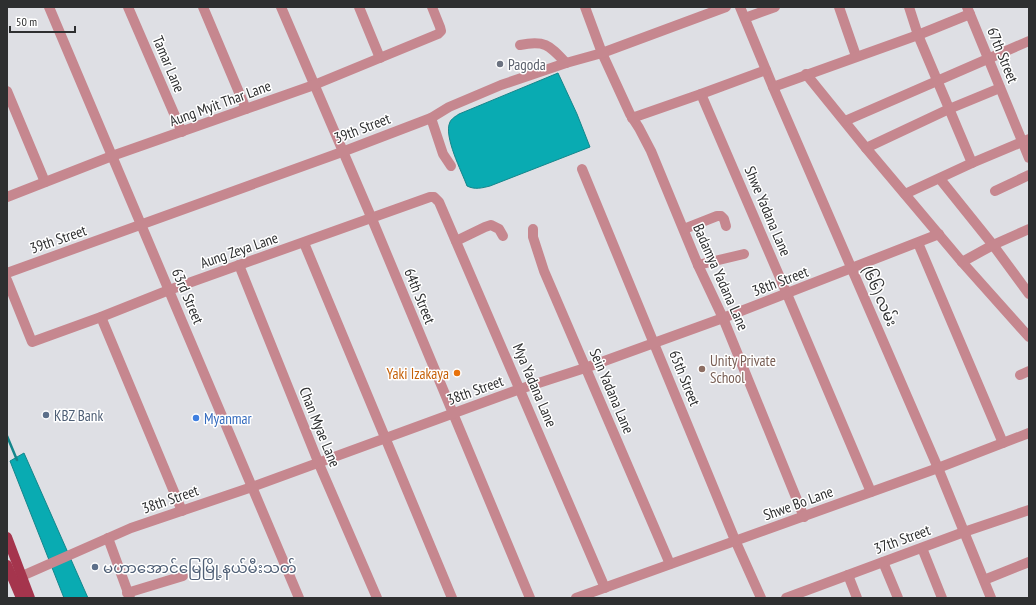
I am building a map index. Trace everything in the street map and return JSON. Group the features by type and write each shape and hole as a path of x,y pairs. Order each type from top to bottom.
{"main road":[{"path":"7,537 22,576 23,597"},
{"path":"7,565 23,597"}],"street":[{"name":"63rd Street","path":"49,7 299,598"},
{"name":"Tamar Lane","path":"128,7 182,132"},
{"path":"203,7 246,109"},
{"name":"64th Street","path":"281,7 372,219 530,598"},
{"path":"359,7 380,58"},
{"name":"Aung Myit Thar Lane","path":"7,198 112,156 314,85 438,34 441,31 432,7"},
{"name":"Badamya Yadana Lane","path":"585,7 602,53 632,118 651,151 698,265 723,318 804,517"},
{"name":"39th Street","path":"7,273 141,226 342,152 431,118 449,107 501,85 566,63 602,53 726,7"},
{"name":"(၆၆) လမ်း","path":"740,7 851,269 938,468 991,598"},
{"path":"745,18 775,7"},
{"path":"839,7 856,56"},
{"path":"909,7 918,35 972,163"},
{"path":"773,87 918,35 969,11"},
{"name":"67th Street","path":"969,11 1000,88 1026,140 1029,158"},
{"path":"845,121 1029,41"},
{"path":"520,45 535,42 542,44 555,51 566,63"},
{"path":"632,118 766,70"},
{"path":"806,74 962,262 1029,337"},
{"path":"866,148 949,109 1000,88"},
{"path":"7,91 45,182"},
{"name":"Shwe Yadana Lane","path":"701,94 788,294 871,492"},
{"path":"431,118 443,154 451,166"},
{"path":"905,194 1026,140"},
{"name":"65th Street","path":"582,169 735,542 761,598"},
{"path":"995,191 1029,176"},
{"path":"940,179 993,245 1029,294"},
{"name":"Aung Zeya Lane","path":"7,280 32,342 169,290 372,219 430,197 434,197"},
{"name":"Mya Yadana Lane","path":"434,197 439,202 456,240 605,588"},
{"path":"684,230 717,216 721,216 724,219 726,226"},
{"path":"456,240 491,225 499,228 503,236"},
{"name":"Sein Yadana Lane","path":"532,229 533,237 544,271 670,564"},
{"path":"962,262 993,245 1029,229"},
{"name":"38th Street","path":"22,576 131,528 319,464 385,438 520,389 585,368 723,318 939,234"},
{"path":"304,243 452,598"},
{"path":"918,243 1003,443"},
{"path":"698,265 744,254"},
{"name":"Chan Myae Lane","path":"239,265 319,464 377,598"},
{"path":"101,317 182,511"},
{"path":"1020,326 1029,321"},
{"name":"Shwe Bo Lane","path":"576,598 804,517 1029,433"},
{"name":"37th Street","path":"786,598 813,593 848,575 964,532 1029,510"},
{"path":"108,538 128,595 183,576"},
{"path":"922,548 942,598"},
{"path":"883,562 898,598"},
{"path":"984,580 1029,562"},
{"path":"848,575 857,598"}],"water":[{"path":"558,73 590,147 490,186 476,188 467,186 451,145 449,128 451,120 459,114"},
{"path":"24,453 88,598 64,598 10,461"}],"waterway":[{"path":"7,436 17,460"}],"place":[{"name":"Pagoda","path":"500,64"},
{"name":"Unity Private School","path":"702,369"},
{"name":"Yaki Izakaya","path":"457,373"},
{"name":"KBZ Bank","path":"46,415"},
{"name":"Myanmar","path":"196,418"},
{"name":"မဟာအောင်မြေမြို့နယ်မီးသတ်","path":"95,567"}]}
